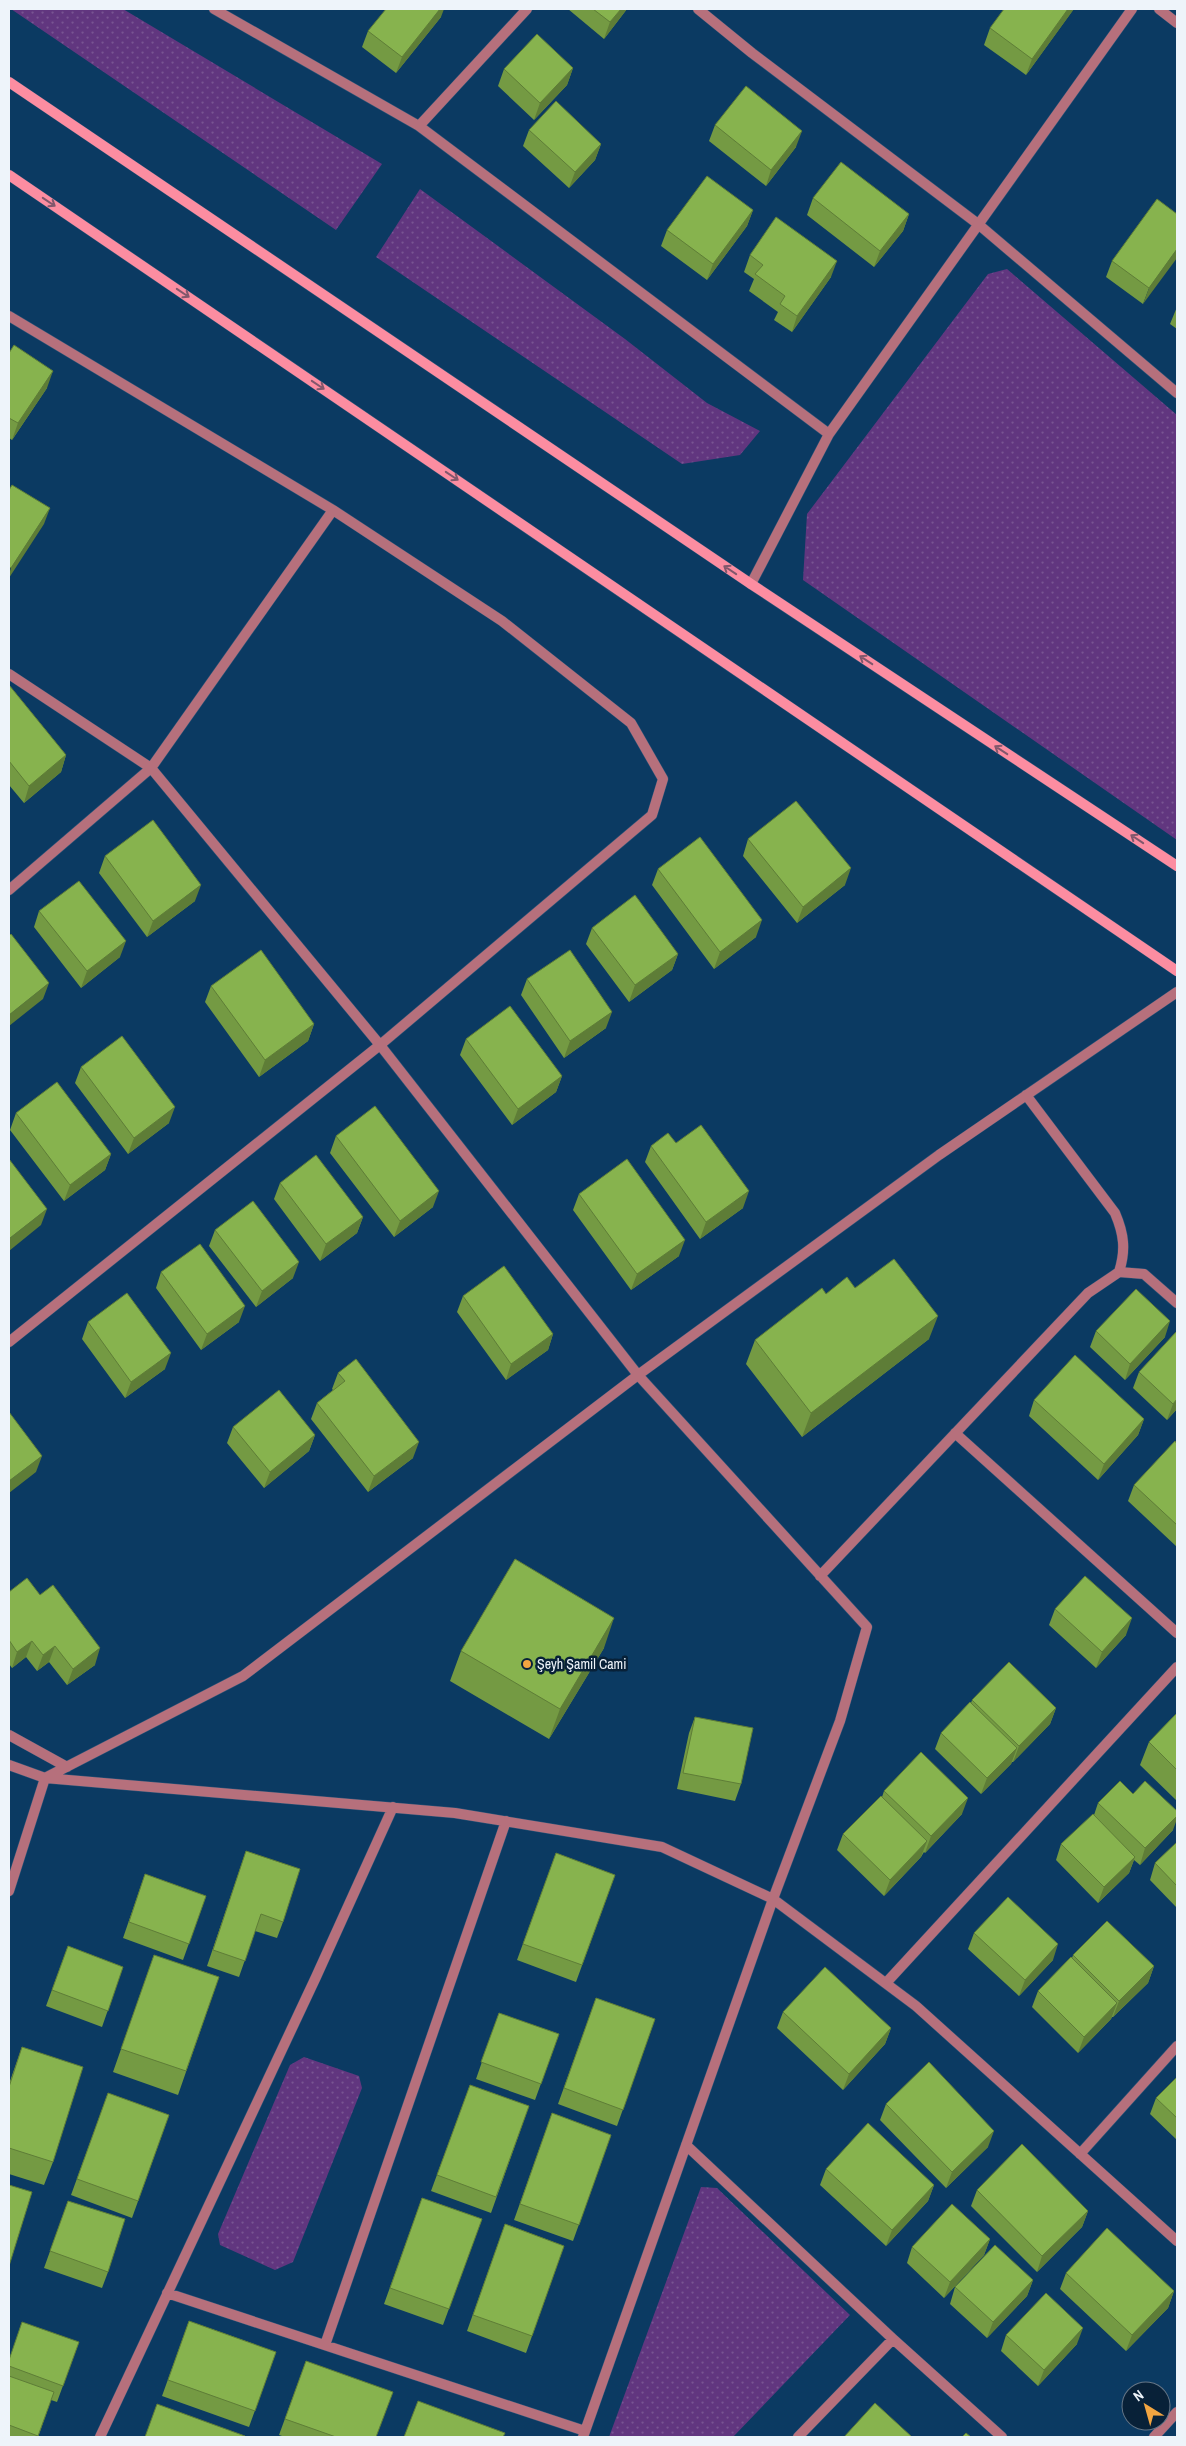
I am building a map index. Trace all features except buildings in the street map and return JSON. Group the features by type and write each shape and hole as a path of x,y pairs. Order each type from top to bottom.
{"street":[{"path":"214,9 419,126 828,434"},
{"path":"419,126 528,9"},
{"path":"698,9 752,53 978,224 1177,393"},
{"path":"751,584 828,434 1132,9"},
{"path":"1159,9 1177,22"},
{"path":"9,82 751,584 1177,866"},
{"path":"9,174 1177,971"},
{"path":"9,316 333,510 502,621 630,723 663,778 652,815 380,1045 9,1342"},
{"path":"9,890 150,768 333,510"},
{"path":"9,674 150,768 380,1045 638,1375 867,1627 840,1721 773,1899 584,2434 326,2345 167,2293"},
{"path":"9,1890 46,1778 243,1676 638,1375 939,1154 1177,992"},
{"path":"1026,1096 1115,1213 1122,1229 1124,1246 1119,1272"},
{"path":"820,1576 1088,1293 1119,1272 1144,1274 1177,1303"},
{"path":"955,1433 1177,1633"},
{"path":"886,1984 1177,1667"},
{"path":"9,1735 67,1768"},
{"path":"9,1765 46,1778 455,1813 662,1847 773,1899 916,2006 1177,2241"},
{"path":"100,2437 316,1977 393,1807"},
{"path":"326,2345 506,1821"},
{"path":"1080,2154 1177,2046"},
{"path":"686,2145 893,2339 1002,2437"},
{"path":"798,2437 893,2339"},
{"path":"1154,2437 1177,2412"}],"shaded area":[{"path":"11,9 123,9 382,164 336,230"},
{"path":"420,189 625,339 707,403 760,431 740,455 682,464 376,257"},
{"path":"1007,269 1177,415 1177,840 803,580 807,514 988,274"},
{"path":"304,2057 359,2076 362,2088 293,2262 275,2270 220,2245 218,2234 290,2065"},
{"path":"701,2187 717,2188 850,2315 733,2437 609,2437"}],"place":[{"name":"Şeyh Şamil Cami","path":"527,1664"}]}
